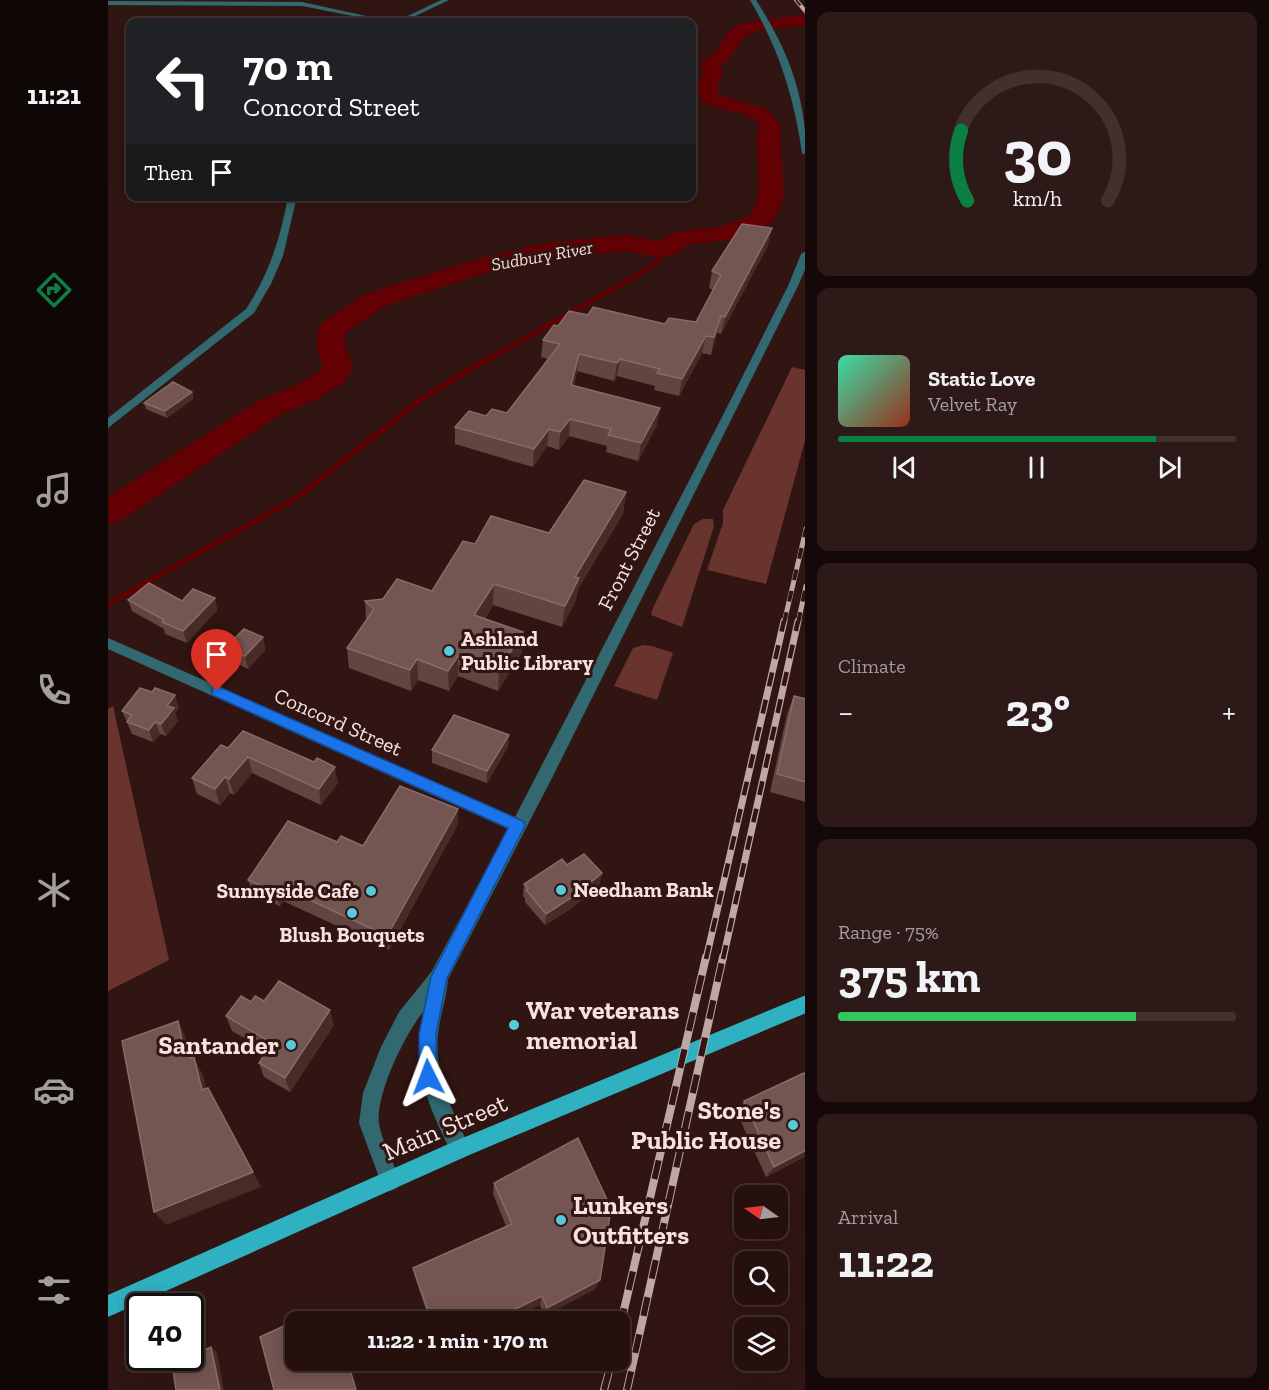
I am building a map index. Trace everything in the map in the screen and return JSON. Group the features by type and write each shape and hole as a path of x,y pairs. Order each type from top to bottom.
{"main road":[{"name":"Main Street","path":"108,1306 460,1149 805,1004"}],"street":[{"path":"407,18 446,0"},
{"path":"753,0 771,32 794,83 805,147"},
{"path":"108,3 303,4 372,18"},
{"path":"108,424 250,311 263,293 274,267 288,226 293,201"},
{"name":"Front Street","path":"390,1180 369,1123 370,1105 379,1076 400,1028 439,977 625,621 793,286 805,256"},
{"name":"Concord Street","path":"108,643 518,826"},
{"name":"Front Street","path":"439,977 429,1024 427,1066 437,1102 460,1149"}],"shaded area":[{"path":"792,367 805,370 805,441 766,584 707,570 723,523 723,510"},
{"path":"703,519 713,519 714,526 682,627 651,615 694,524"},
{"path":"643,645 673,653 657,700 614,686 633,648"},
{"path":"113,706 169,960 108,991 108,709"}],"building":[{"path":"742,224 772,228 725,317 721,316 714,337 706,336 682,379 657,373 660,369 620,359 617,363 579,354 571,385 660,408 641,443 608,435 611,429 570,419 560,432 549,429 534,449 455,427 469,411 486,416 492,409 507,413 560,344 543,340 554,325 558,326 569,311 588,315 593,307 665,324 669,318 696,322 721,275 712,271"},
{"path":"173,382 192,392 165,411 144,403"},
{"path":"584,480 626,492 575,577 579,578 565,606 494,584 474,615 523,632 499,670 458,656 448,671 417,659 410,670 347,648 374,609 365,601 383,599 397,579 432,591 463,541 475,544 491,516 549,533"},
{"path":"149,583 182,601 193,589 215,598 183,631 162,622 164,620 128,600"},
{"path":"244,629 263,637 245,656 226,647"},
{"path":"140,688 152,692 155,688 175,695 167,706 174,708 161,724 155,722 149,730 127,722 132,715 122,711"},
{"path":"794,696 805,699 805,782 777,774"},
{"path":"454,715 509,735 487,771 432,750"},
{"path":"243,731 314,762 317,758 335,767 319,789 248,757 229,779 225,777 215,789 192,778 221,745 228,748"},
{"path":"400,786 458,809 387,936 280,886 276,892 248,880 288,821 337,842 341,836 363,846"},
{"name":"Needham Bank","path":"584,854 602,873 574,896 546,914 526,890 528,888 524,884 562,859 567,865"},
{"path":"279,981 330,1010 285,1078 259,1063 272,1043 226,1016 241,996 251,1002 255,996 264,1001"},
{"path":"178,1021 183,1046 187,1045 190,1058 194,1057 202,1090 208,1088 253,1172 154,1212 122,1041"},
{"path":"804,1073 805,1151 774,1167 744,1101"},
{"path":"578,1138 611,1208 600,1280 547,1308 542,1296 511,1311 428,1311 413,1268 512,1224 494,1183"},
{"path":"285,1325 285,1371 350,1371 356,1390 274,1390 260,1337"},
{"path":"211,1347 220,1390 176,1390 173,1371 204,1371 204,1350"}],"waterway":[{"name":"Sudbury River","path":"108,513 270,407 307,392 334,376 338,367 329,343 333,328 375,300 474,268 546,251 626,243 655,249 667,248 681,238 729,233 761,219 767,210 771,193 768,136 771,127 766,119 752,110 716,102 709,98 707,84 713,73 711,63 723,56 734,37 745,28 805,20"},
{"path":"483,362 638,275 658,261 667,248"},
{"path":"108,604 298,497 420,400 485,360"}],"railway":[{"path":"796,0 805,11"},
{"path":"784,623 805,533"},
{"path":"798,623 805,591"},
{"path":"706,959 784,621"},
{"path":"723,959 798,621"},
{"path":"624,1311 706,957"},
{"path":"627,1390 723,957"},
{"path":"604,1390 609,1371"}],"place":[{"name":"Ashland Public Library","path":"449,651"},
{"name":"Needham Bank","path":"561,890"},
{"name":"Sunnyside Cafe","path":"371,891"},
{"name":"Blush Bouquets","path":"352,913"},
{"name":"War veterans memorial","path":"514,1025"},
{"name":"Santander","path":"291,1045"},
{"name":"Stone's Public House","path":"793,1125"},
{"name":"Lunkers Outfitters","path":"561,1220"}],"route":[{"path":"217,691 518,826 439,977 427,1034 428,1077"}]}
